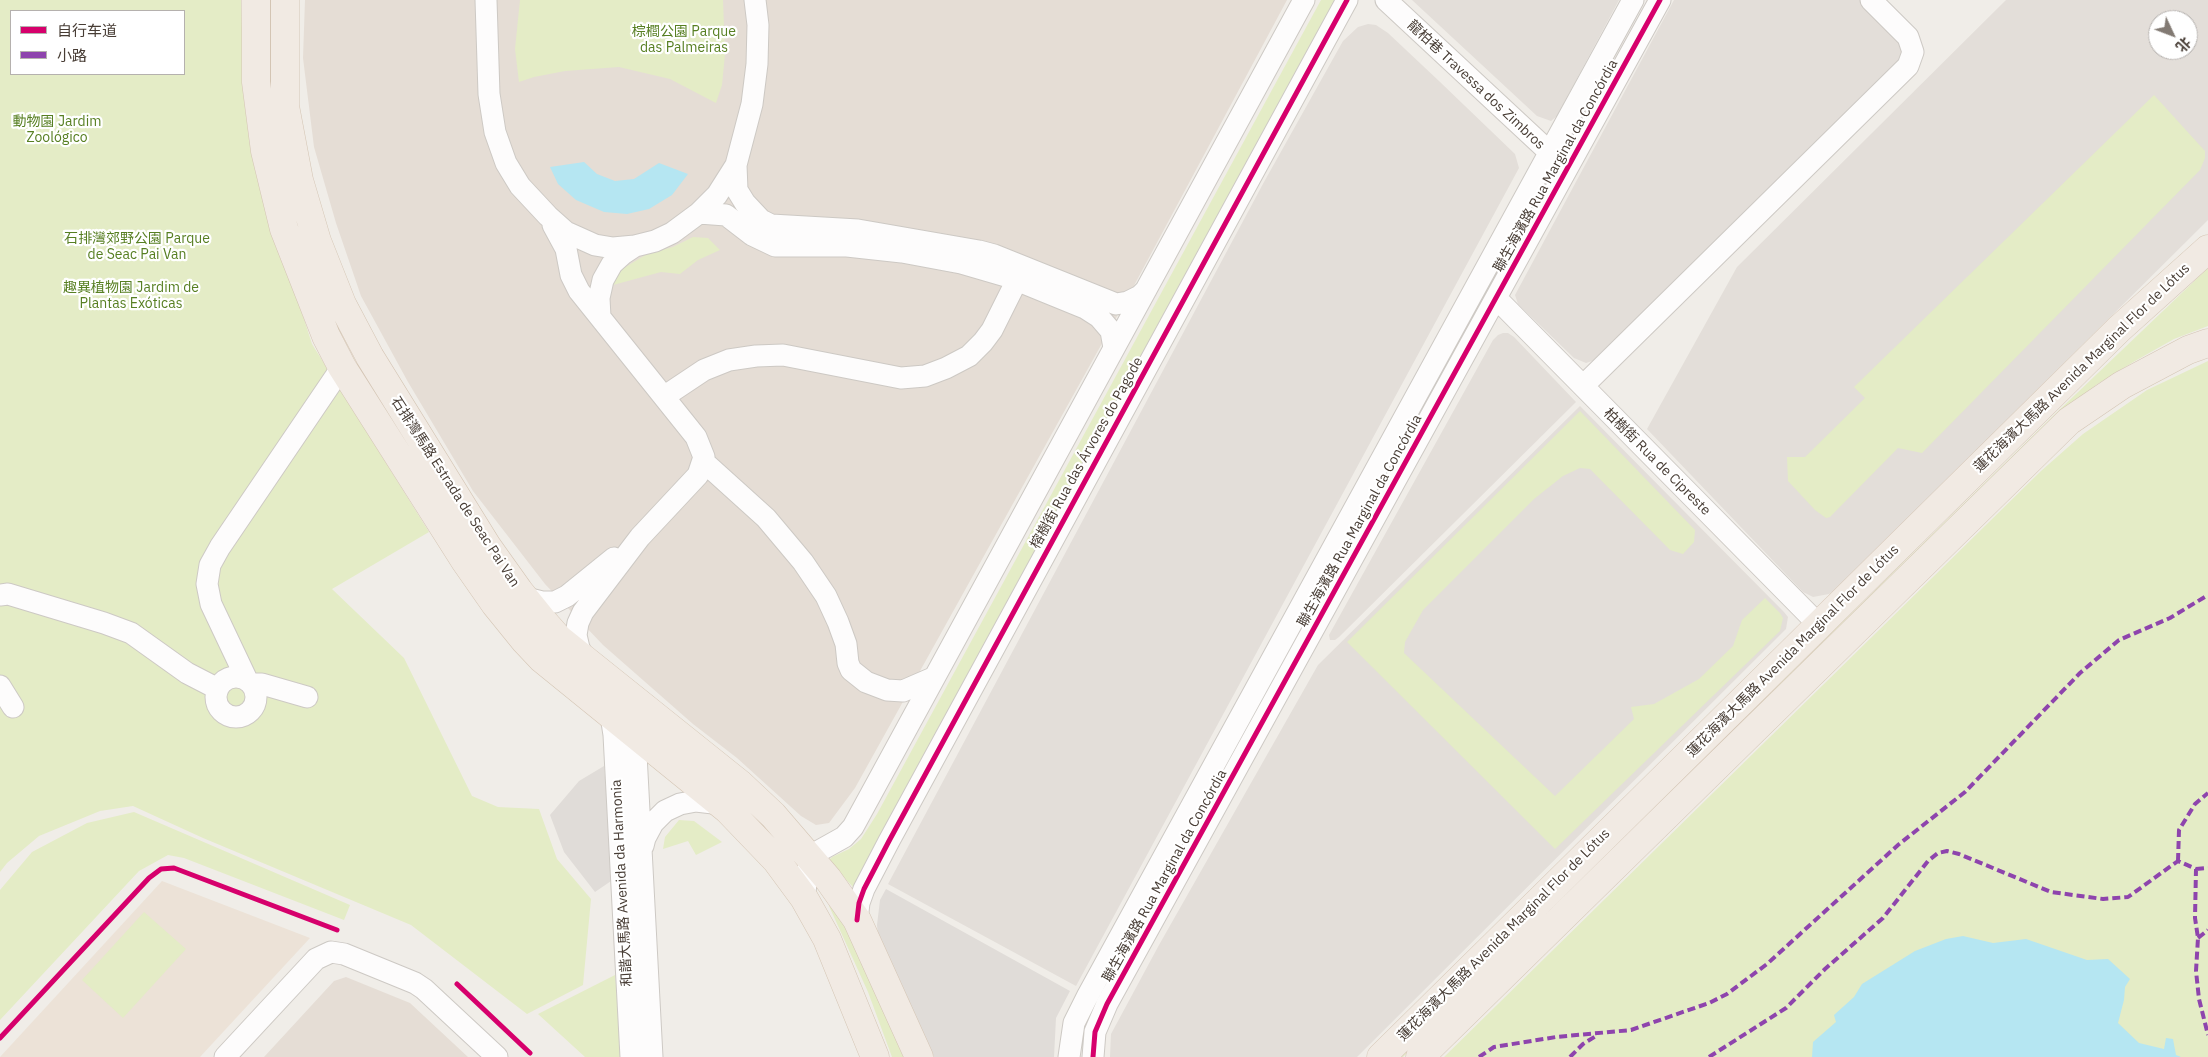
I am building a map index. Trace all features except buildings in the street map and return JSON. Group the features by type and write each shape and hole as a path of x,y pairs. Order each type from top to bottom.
{"main road":[{"name":"石排灣馬路 Estrada de Seac Pai Van","path":"256,0 256,82 265,150 284,229 326,336 342,367 456,548 495,604 542,658 728,810 776,860 804,898 827,939 875,1057"},
{"name":"石排灣馬路 Estrada de Seac Pai Van","path":"285,0 285,106 299,180 316,241 342,304 370,357 449,487 519,591 559,639 740,784 810,856 857,920 919,1057"},
{"name":"蓮花海濱大馬路 Avenida Marginal Flor de Lótus","path":"1381,1057 2112,336 2208,249"},
{"name":"蓮花海濱大馬路 Avenida Marginal Flor de Lótus","path":"1420,1057 2069,421 2122,385 2188,350 2208,343"},
{"path":"624,691 631,702 635,735 651,729 664,729 677,734"}],"street":[{"path":"486,0 490,94 500,150 520,186 566,232 595,245 613,248 635,246 655,241 672,233 699,213 717,195 736,165"},
{"path":"755,0 758,25 752,104 736,165 737,190 744,203 761,220 771,225 858,230 945,243 979,251 994,255 1116,304 1128,302 1140,296 1146,290"},
{"name":"榕樹街 Rua das Árvores do Pagode","path":"810,856 844,837 853,827 1304,0"},
{"name":"榕樹街 Rua das Árvores do Pagode","path":"857,920 859,903 864,889 889,840 1347,0"},
{"name":"龍柏巷 Travessa dos Zimbros","path":"1386,0 1567,169"},
{"name":"聯生海濱路 Rua Marginal da Concórdia","path":"1069,1057 1074,1023 1088,995 1633,0"},
{"name":"聯生海濱路 Rua Marginal da Concórdia","path":"1093,1057 1096,1032 1108,1004 1660,0"},
{"path":"1583,386 1908,66 1913,52 1908,37 1871,0"},
{"path":"699,213 726,215 752,235 775,246 847,246 902,252 961,263 1017,280 1085,308 1099,316 1111,331 1114,348"},
{"path":"548,216 566,250 571,275 577,287 665,396 696,437 703,450 704,462 694,479 640,537 584,612 578,623 576,635 579,648 585,660"},
{"path":"600,317 598,298 603,280 612,264 635,246"},
{"path":"665,396 704,370 729,360 756,356 783,355 901,378 925,376 946,368 968,356 983,342 992,330 1017,280"},
{"name":"柏樹街 Rua de Cipreste","path":"1496,298 1819,625"},
{"path":"307,697 249,682 234,677 222,683 218,689 217,703 220,709 225,714 237,717 244,716 253,708 256,696 249,682 210,604 207,584 210,564 220,547 342,367"},
{"path":"704,462 766,518 803,562 826,596 838,622 846,644 848,663 851,670 866,682 888,690 903,691 933,678"},
{"path":"519,591 530,599 542,602 555,602 567,596 640,537"},
{"path":"0,595 8,594 132,633 187,673 218,689"},
{"path":"0,686 13,707"},
{"name":"和諧大馬路 Avenida da Harmonia","path":"604,710 612,722 614,735 631,1057"},
{"path":"615,765 619,752 627,741 635,735"},
{"name":"和諧大馬路 Avenida da Harmonia","path":"635,735 652,1057"},
{"path":"641,854 644,838 652,823 665,811 680,804 696,801 713,803 728,810"},
{"path":"804,898 810,856"},
{"path":"225,1057 316,959 332,952 344,954 424,989 498,1057"}],"shaded area":[{"path":"305,0 1287,0 1130,293 855,788 829,823 816,825 801,816 737,758 693,724 603,645 545,584 473,491 408,382 361,296 336,223 314,147 303,58"},
{"path":"1412,0 1619,0 1557,116 1551,121 1537,116"},
{"path":"1674,0 1861,0 1905,47 1904,58 1595,360 1586,363 1574,358 1518,304 1515,295"},
{"path":"2006,0 2208,0 2208,220 1837,589 1829,594 1813,597 1803,592 1647,429 1737,267"},
{"path":"1368,24 1376,25 1388,33 1439,81 1515,154 1519,168 1076,986 888,884 1264,182 1343,41 1358,27"},
{"path":"1503,333 1508,333 1514,337 1576,402 1339,637 1335,640 1330,640 1329,635 1493,340"},
{"path":"1580,406 1784,612 1788,617 1786,629 1357,1057 1110,1057 1111,1034 1159,945 1318,665"},
{"path":"604,766 614,879 595,892 564,852 550,815 579,781"},
{"path":"162,881 310,938 200,1057 0,1057"},
{"path":"886,889 1070,991 1056,1018 1054,1057 934,1057 878,936 877,925 880,900"},
{"path":"346,977 410,1003 468,1057 264,1057 334,981"}],"green space":[{"path":"0,0 241,0 244,83 288,269 312,344 429,532 332,589 404,658 472,796 498,807 539,809 557,859 591,899 583,985 527,1014 411,925 203,838 133,806 100,811 39,836 7,863 0,872"},
{"name":"棕櫚公園 Parque das Palmeiras","path":"520,0 723,0 725,54 722,85 716,103 670,79 619,67 565,71 519,82 515,49"},
{"path":"1321,0 1335,0 853,887 828,861 849,849 861,839 877,814"},
{"path":"2154,95 2205,151 2205,158 2200,170 1922,453 1898,448 1830,517 1826,518 1815,510 1788,481 1787,457 1805,457 1865,398 1854,387"},
{"path":"693,237 708,238 720,250 698,260 680,274 661,272 613,285 619,271 647,254 673,247"},
{"path":"2208,268 2208,326 2174,339 2135,361 2096,385 2054,419 1403,1057 1399,1057 2054,415"},
{"path":"2208,361 2208,1057 1444,1057 2041,471 2083,434 2147,390"},
{"path":"1580,411 1695,530 1694,542 1683,554 1670,550 1590,469 1580,468 1563,476 1534,499 1423,610 1405,642 1404,653 1555,796 1634,719 1631,707 1654,704 1699,679 1733,646 1742,620 1765,598 1783,618 1780,631 1555,849 1347,642"},
{"path":"134,812 350,905 344,920 184,858 168,855 139,871 0,1020 0,890 32,852 87,823"},
{"path":"679,820 694,821 722,842 696,855 688,841 663,849 665,837"},
{"path":"831,902 858,945 908,1057 892,1057 868,992 829,906"},
{"path":"144,912 186,949 123,1018 82,980"},
{"path":"615,975 623,1057 585,1057 538,1014"}],"water":[{"path":"584,162 597,174 615,181 634,179 659,163 688,174 672,195 649,209 627,214 604,212 576,200 558,184 550,167"},
{"path":"1963,936 1993,943 2026,939 2087,960 2108,959 2130,979 2125,987 2118,1023 2139,1043 2164,1049 2166,1038 2173,1039 2176,1055 2181,1057 1812,1057 1813,1042 1836,1022 1834,1015 1854,997 1862,984 1915,951 1946,939"}],"marked path":[{"path":"1479,1057 1494,1047 1556,1037 1631,1030 1709,1003 1727,994 1767,964 1898,845 1965,792 2080,673 2119,640 2170,618 2208,595"},
{"path":"2178,861 2179,830 2195,804 2208,793"},
{"path":"1709,1057 1786,1008 1825,969 1883,918 1928,861 1938,853 1947,851 1959,854 2051,892 2103,899 2128,897 2178,861 2196,869 2195,918 2198,938 2196,971 2199,999 2208,1035"},
{"path":"2196,869 2208,868"},
{"path":"2198,938 2208,930"},
{"path":"1570,1057 1583,1044 1596,1036"}],"cycle path":[{"path":"857,920 859,903 864,889 889,841 1347,0"},
{"path":"1093,1057 1095,1032 1107,1004 1660,0"},
{"path":"0,1038 149,878 161,869 174,868 337,930"},
{"path":"457,984 530,1053"}],"park label":[{"name":"動物園 Jardim Zoológico","path":"57,130"},
{"name":"石排灣郊野公園 Parque de Seac Pai Van","path":"137,248"},
{"name":"趣異植物園 Jardim de Plantas Exóticas","path":"131,296"}]}
